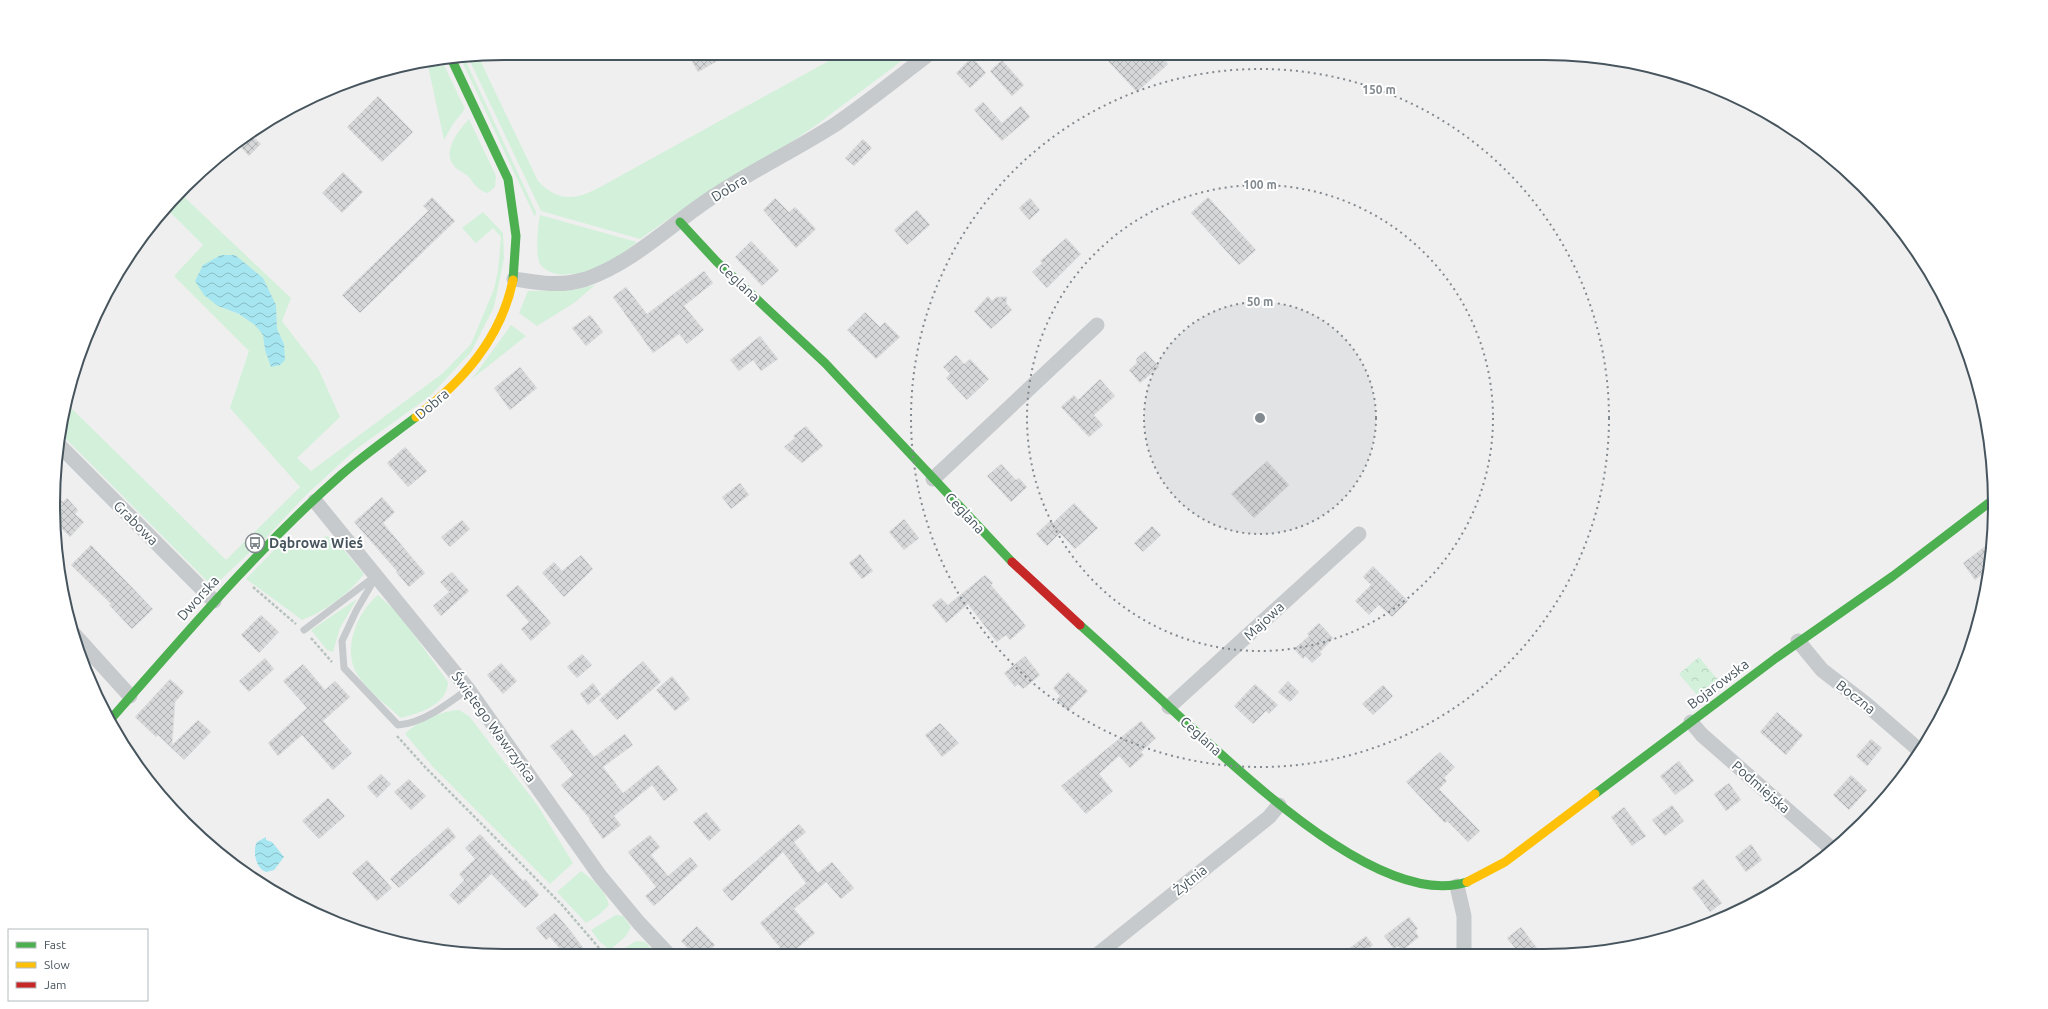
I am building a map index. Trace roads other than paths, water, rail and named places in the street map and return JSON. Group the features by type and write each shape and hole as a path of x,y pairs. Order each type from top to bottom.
{"street":[{"name":"Dobra","path":"514,279 554,285 586,278 622,262 680,222 708,200 836,124 921,60"},
{"name":"Dobra","path":"315,501 342,475 431,407 460,380 482,352 496,329 505,310 514,279 517,256 512,200 508,180 453,63"},
{"name":"Ceglana","path":"680,222 751,295 773,312 823,362 1028,579 1279,805 1312,830 1345,850 1385,870 1426,885 1457,886"},
{"path":"932,479 1097,325"},
{"name":"Grabowa","path":"64,450 214,601"},
{"name":"Dworska","path":"114,715 214,601 315,501"},
{"name":"Świętego Wawrzyńca","path":"315,501 377,575 468,689 600,876 639,923 663,949"},
{"name":"Bojarowska","path":"1457,886 1473,881 1505,862 1798,641 1893,576 1988,504"},
{"name":"Majowa","path":"1169,707 1359,534"},
{"name":"Boczna","path":"1798,641 1822,670 1866,704 1916,747"},
{"path":"83,644 130,696"},
{"name":"Podmiejska","path":"1691,722 1702,736 1828,846"},
{"name":"Żytnia","path":"1104,949 1269,817 1279,805"},
{"path":"1457,886 1464,916 1464,949"}],"lane":[{"path":"304,630 377,575"},
{"path":"377,575 356,611 342,641 344,668 398,725 412,724 451,702 468,689"}],"water":[{"path":"221,255 235,255 263,278 276,305 277,329 284,344 285,360 280,365 271,367 265,350 263,335 255,325 239,314 218,306 204,295 195,281 203,265"},
{"path":"266,837 266,840 272,842 284,857 274,870 266,872 257,864 255,850 257,842"}],"place":[{"name":"Dąbrowa Wieś","path":"255,543"}]}
